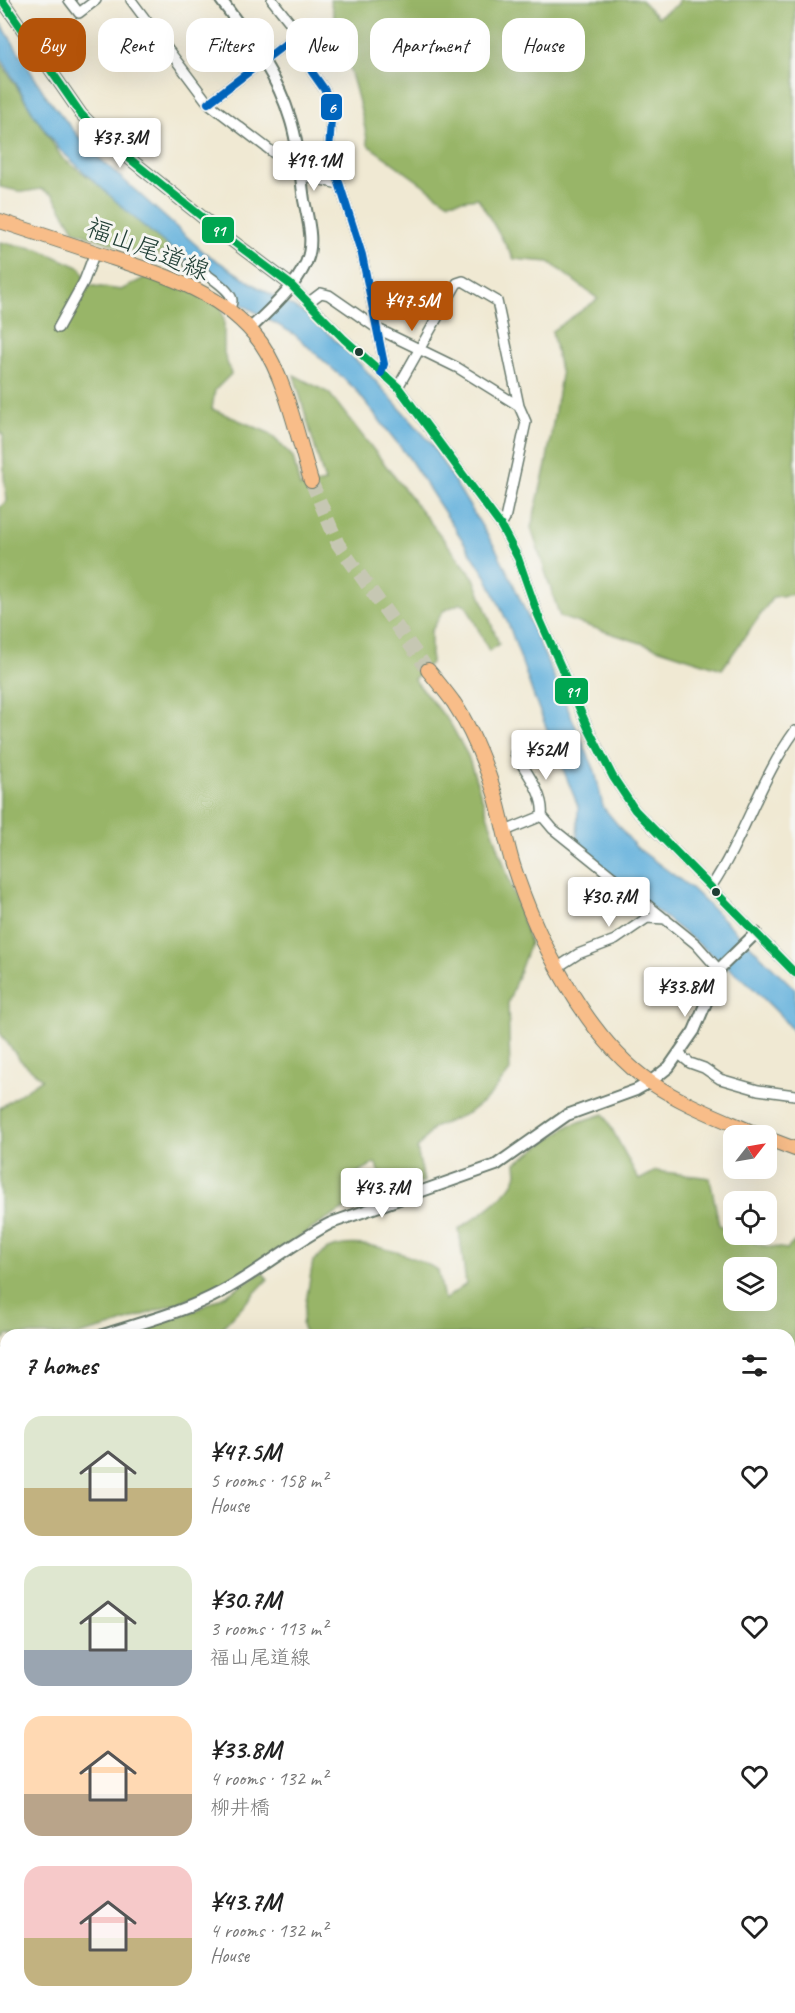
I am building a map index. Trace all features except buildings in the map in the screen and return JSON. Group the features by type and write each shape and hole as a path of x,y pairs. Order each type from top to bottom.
{"main road":[{"name":"福山尾道線","path":"0,221 159,273 198,290 254,325 282,387 311,481"},
{"path":"428,670 454,703 480,752 494,792 513,864 532,915 558,967 585,1013 629,1065 650,1082 686,1103 736,1125"},
{"path":"777,1142 795,1149"}],"street":[{"path":"2,0 81,114 105,139 288,289 309,302 344,339 398,387 501,526 518,558 538,615 588,728 613,777 635,810 795,973"},
{"path":"69,0 79,13 96,0"},
{"path":"221,0 234,18"},
{"path":"272,0 286,18"},
{"path":"134,1 208,103 300,173 339,184"},
{"path":"274,53 286,44"},
{"path":"208,103 249,72"},
{"path":"254,325 288,289 306,262 311,240 291,119 270,72"},
{"path":"312,72 332,105 329,151 362,255 384,364 381,373"},
{"path":"58,328 84,281 95,252"},
{"path":"189,264 204,272 231,295 232,302 229,310"},
{"path":"398,387 457,283 463,281 498,301 519,406 526,422 505,519 501,526"},
{"path":"309,302 321,293 329,295 378,329 458,368 519,406"},
{"path":"711,887 726,864 751,810 795,731"},
{"path":"515,753 538,795 543,809 542,816 553,829 666,919 722,968"},
{"path":"505,831 542,816"},
{"path":"558,967 578,954 615,940 647,918 666,919"},
{"path":"121,1329 194,1305 222,1292 308,1235 331,1223 495,1165 567,1115 636,1090 650,1082 669,1067 694,1031 722,968 756,933"},
{"path":"679,1054 690,1063 705,1068 720,1079 758,1090 795,1095"}],"green space":[{"path":"330,0 641,0 658,17 678,4 678,0 795,0 795,594 773,597 722,669 560,617 531,528 546,465 561,375 552,331 598,299 549,262 514,259 478,198 447,202 368,145 351,72 358,72 358,18 335,18"},
{"path":"0,61 62,158 179,242 152,258 75,231 53,195 41,189 23,192 0,187"},
{"path":"0,242 38,249 81,268 88,285 121,290 152,274 219,298 224,320 224,353 231,374 215,390 212,409 269,433 293,457 300,487 325,482 294,375 329,393 474,578 499,644 489,651 466,605 461,603 443,611 431,632 431,663 414,679 450,723 468,756 530,943 508,1003 510,1071 489,1097 468,1113 433,1128 417,1149 424,1182 389,1189 375,1163 355,1174 365,1196 212,1291 101,1329 0,1329 0,1108 42,1079 20,1060 0,1033 0,507 7,501 3,435 0,431"},
{"path":"604,1114 639,1180 656,1171 710,1178 719,1225 723,1227 723,1245 759,1245 787,1249 795,1241 795,1329 304,1329 302,1325 313,1261 328,1249 341,1246 369,1246 413,1258 438,1270 444,1300 466,1284 459,1229 491,1206 507,1191 517,1172 516,1163 570,1125"},
{"path":"262,1272 268,1279 221,1329 141,1329 196,1310 226,1295"}],"water":[{"path":"0,22 18,51 18,72 31,72 46,96 87,147 205,253 256,286 311,317 363,367 430,442 496,549 513,583 595,771 603,807 636,847 691,888 795,989 795,1034 780,1015 748,983 577,848 578,806 534,697 510,628 486,576 409,458 355,389 294,334 245,306 179,255 140,223 60,150 35,116 0,56"}],"tunnel":[{"path":"311,481 338,544 428,670"}],"transit line":[{"name":"91","path":"2,0 81,114 105,139 291,285 344,339 398,387 501,526 518,558 538,615 588,728 613,777 635,810 795,973"},
{"name":"6","path":"208,103 288,42 295,41 299,45 332,105 329,151 362,255 384,364 381,373"}]}
